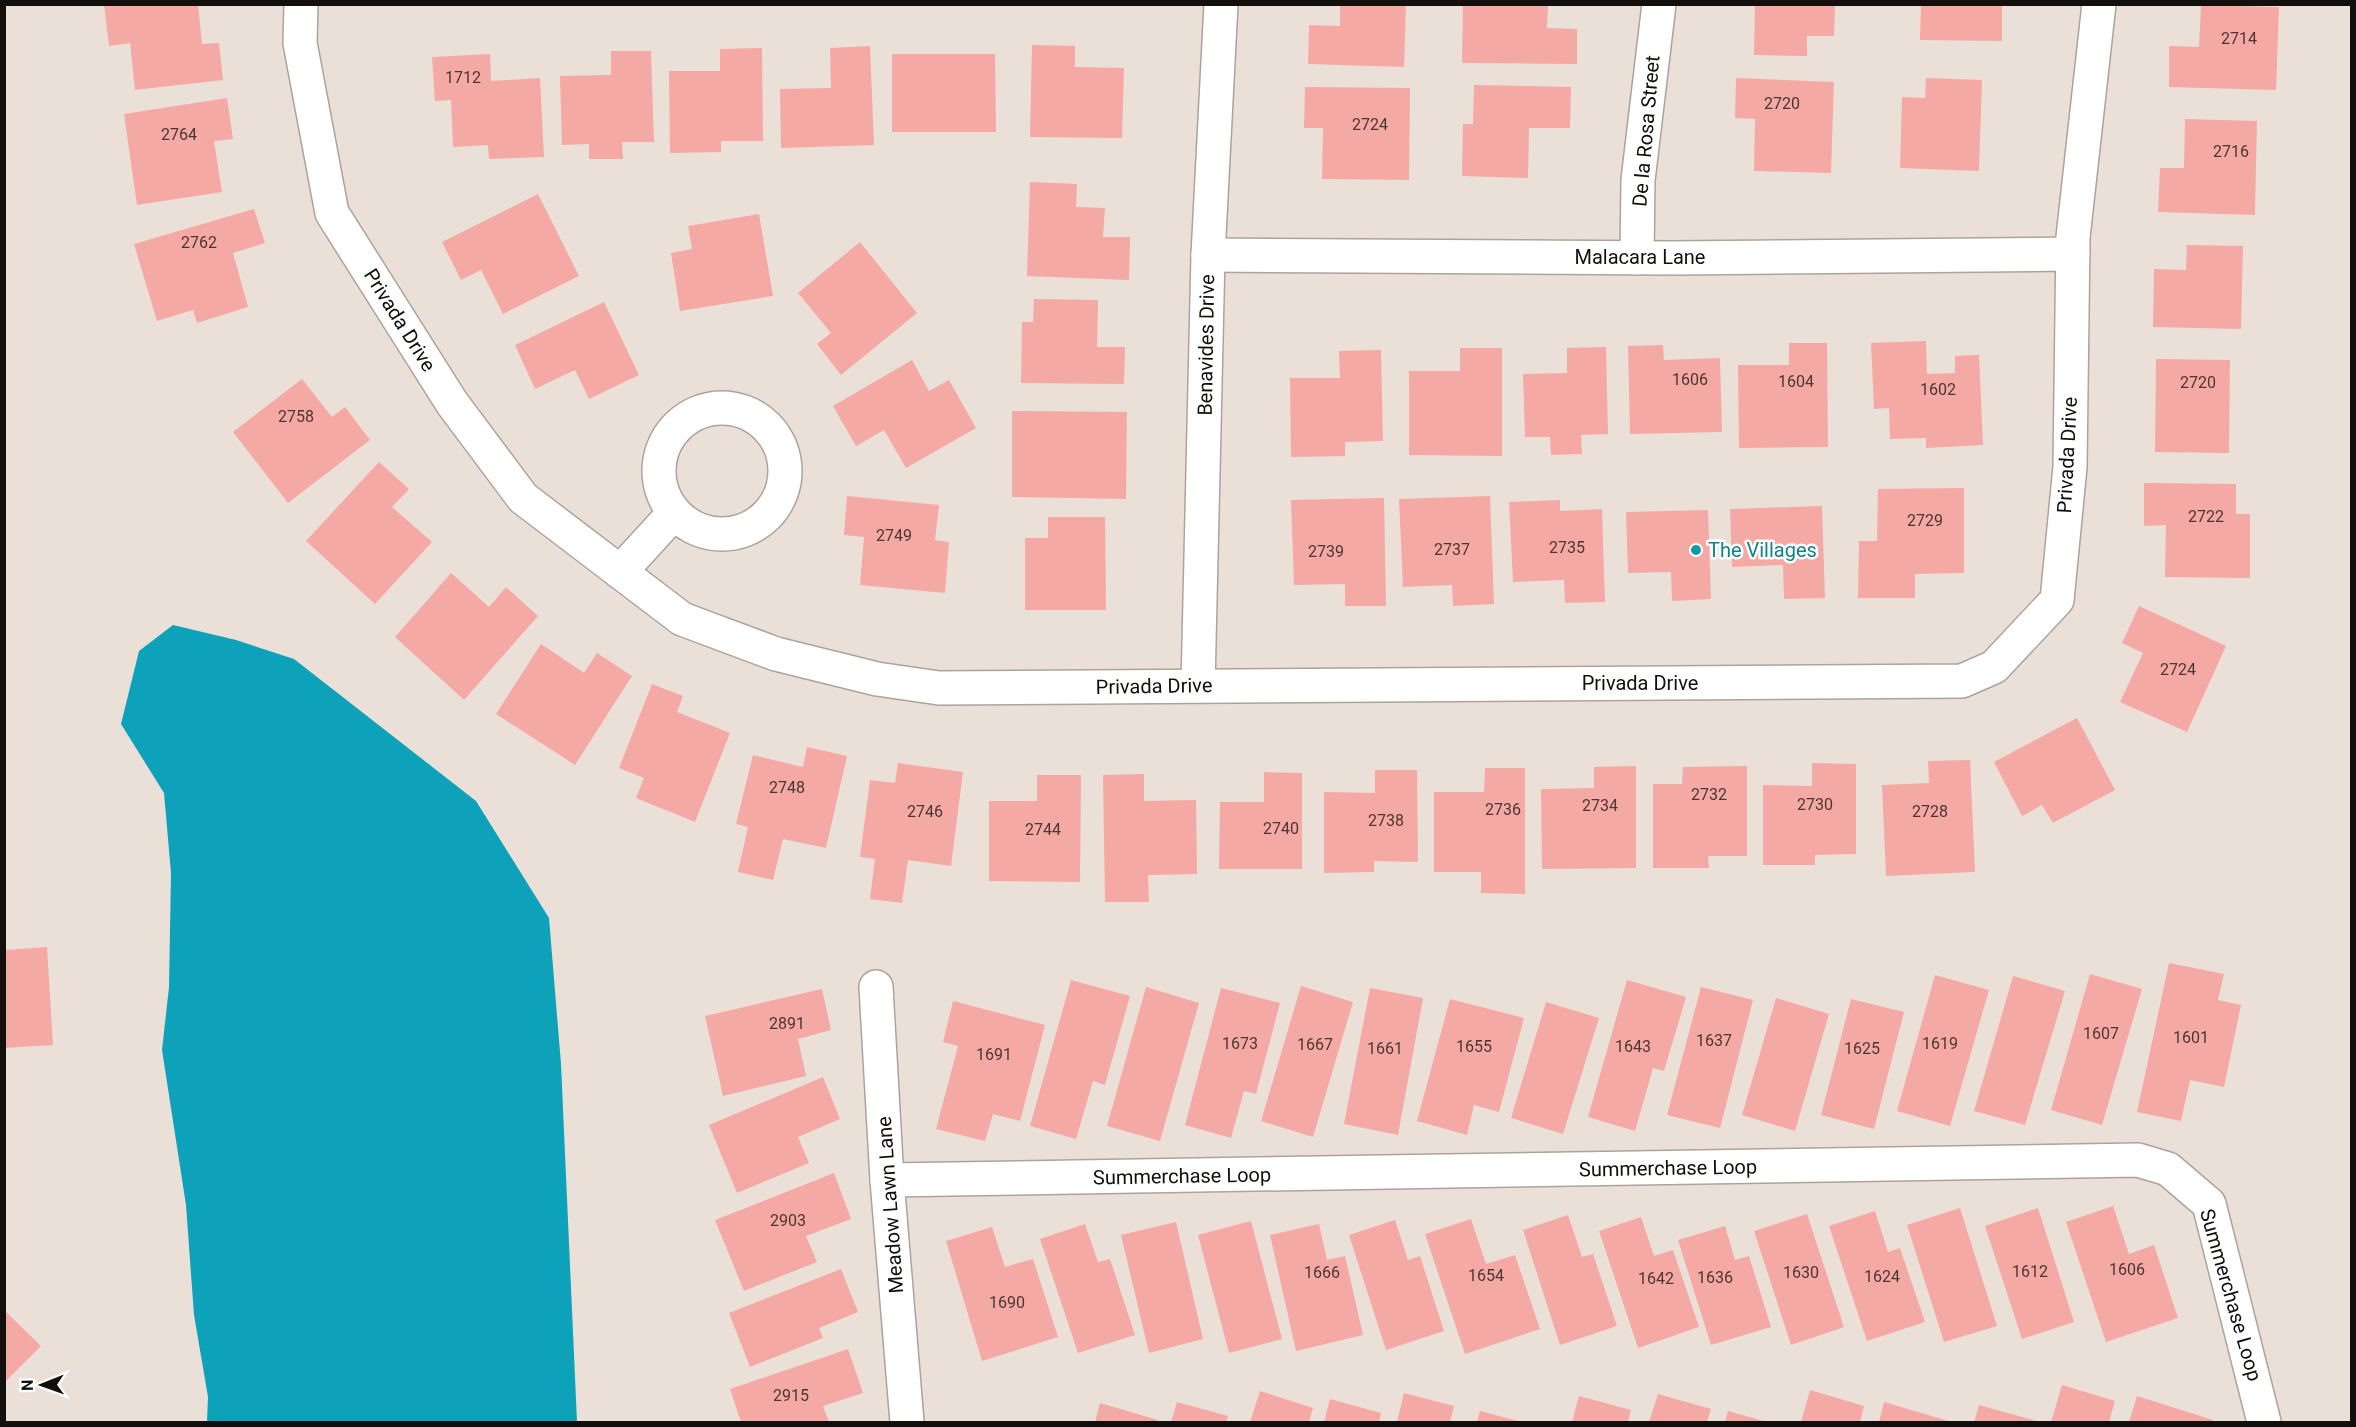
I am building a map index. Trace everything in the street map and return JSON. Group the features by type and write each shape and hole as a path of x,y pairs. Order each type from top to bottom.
{"street":[{"name":"Privada Drive","path":"301,4 300,43 332,213 452,403 523,498 682,619 776,654 877,679 939,688 1962,681 1994,667 2057,600 2070,467 2073,254 2099,4"},
{"name":"Benavides Drive","path":"1198,686 1208,255 1221,4"},
{"name":"De la Rosa Street","path":"1637,258 1638,180 1659,4"},
{"name":"Malacara Lane","path":"1208,255 1637,258 2073,254"},
{"path":"620,572 674,513"},
{"name":"Meadow Lawn Lane","path":"876,987 887,1180 907,1422"},
{"name":"Summerchase Loop","path":"887,1180 2138,1160 2168,1169 2209,1204 2264,1422"}],"water":[{"path":"173,625 236,640 294,659 476,801 549,918 561,1064 577,1422 207,1422 208,1397 194,1315 186,1205 162,1050 169,987 171,873 164,793 121,724 139,651"}],"building":[{"path":"104,4 198,4 202,44 219,43 223,80 135,90 130,43 109,46"},
{"path":"1340,4 1406,4 1404,67 1308,64 1309,25 1340,26"},
{"path":"1755,4 1835,4 1834,36 1807,36 1807,56 1754,55"},
{"path":"1921,4 2002,4 2002,41 1920,40"},
{"path":"1463,5 1548,5 1547,28 1577,29 1577,64 1462,63"},
{"path":"2201,5 2279,7 2276,90 2169,87 2169,46 2199,47"},
{"path":"1032,45 1075,46 1075,67 1124,68 1122,138 1030,137"},
{"path":"870,46 874,145 781,148 780,89 831,88 830,48"},
{"path":"762,48 763,141 721,141 721,152 670,153 669,71 720,71 720,49"},
{"path":"611,51 651,51 654,142 622,142 623,159 589,159 589,144 562,145 560,76 611,75"},
{"path":"490,54 491,81 540,78 544,157 489,159 488,145 453,147 451,100 435,101 432,57"},
{"path":"892,54 995,54 996,132 892,132"},
{"path":"1736,78 1834,82 1831,173 1754,171 1755,119 1735,118"},
{"path":"1926,78 1982,80 1979,171 1900,168 1902,97 1925,98"},
{"path":"1474,85 1571,87 1570,128 1529,128 1528,178 1462,176 1463,124 1473,124"},
{"path":"1305,87 1410,88 1409,180 1322,179 1323,128 1304,128"},
{"path":"227,98 233,139 214,141 222,192 137,205 124,114"},
{"path":"2185,119 2257,121 2255,215 2158,212 2160,168 2184,168"},
{"path":"1030,182 1077,184 1076,207 1105,208 1103,237 1130,237 1129,280 1027,276"},
{"path":"538,194 579,276 503,314 481,270 461,280 442,242"},
{"path":"254,209 265,243 233,253 248,307 197,323 193,310 157,321 134,244"},
{"path":"759,214 773,296 680,311 671,253 692,249 688,226"},
{"path":"860,242 917,313 841,375 817,344 831,333 798,293"},
{"path":"2187,245 2243,246 2241,329 2153,327 2154,269 2186,270"},
{"path":"1034,299 1098,300 1097,347 1125,347 1124,384 1021,383 1022,322 1033,322"},
{"path":"604,302 639,375 589,399 575,370 535,389 515,345"},
{"path":"1926,341 1927,374 1955,373 1955,356 1979,355 1983,445 1926,448 1926,438 1890,439 1889,408 1874,409 1871,343"},
{"path":"1789,343 1827,343 1828,447 1739,448 1738,365 1789,365"},
{"path":"1663,345 1664,360 1720,358 1722,432 1630,434 1628,346"},
{"path":"1606,347 1608,434 1581,435 1582,454 1551,455 1550,437 1525,437 1523,374 1567,373 1567,348"},
{"path":"1460,348 1502,348 1502,456 1409,455 1409,371 1460,371"},
{"path":"1381,350 1383,441 1345,442 1345,456 1291,457 1290,378 1340,378 1339,351"},
{"path":"2156,359 2230,360 2229,453 2155,452"},
{"path":"912,360 929,391 949,380 976,428 906,468 884,430 856,446 833,406"},
{"path":"302,379 332,417 345,407 370,440 288,503 233,432"},
{"path":"1012,411 1127,412 1126,499 1012,497"},
{"path":"379,462 409,489 392,507 432,542 375,604 306,541"},
{"path":"2144,483 2236,484 2236,514 2250,514 2250,578 2165,577 2166,525 2144,526"},
{"path":"1964,488 1964,573 1915,574 1915,598 1858,598 1859,541 1877,541 1878,489"},
{"path":"847,496 939,505 935,540 949,542 945,593 860,585 864,537 844,535"},
{"path":"1490,496 1494,604 1453,606 1452,585 1403,587 1399,499"},
{"path":"1384,498 1386,606 1345,606 1345,584 1294,585 1291,500"},
{"path":"1560,500 1560,511 1602,509 1605,602 1565,603 1564,580 1513,582 1509,502"},
{"path":"1822,506 1825,598 1784,599 1783,565 1732,567 1730,509"},
{"path":"1708,510 1711,599 1672,601 1671,572 1628,573 1626,512"},
{"path":"1048,517 1105,517 1106,610 1025,610 1025,538 1048,538"},
{"path":"451,573 489,607 506,587 538,616 464,700 395,637"},
{"path":"2139,606 2226,646 2187,732 2120,702 2143,653 2122,643"},
{"path":"541,644 584,673 597,653 632,676 575,765 496,714"},
{"path":"652,684 683,696 677,712 730,733 695,822 636,798 644,778 619,768"},
{"path":"2077,718 2115,790 2053,823 2042,805 2022,816 1994,762"},
{"path":"807,747 847,756 826,848 783,839 773,880 738,872 748,827 736,824 753,755 803,767"},
{"path":"1970,760 1975,872 1886,876 1882,785 1929,783 1928,761"},
{"path":"898,763 963,772 951,866 908,860 902,903 870,899 875,859 860,857 870,780 895,783"},
{"path":"1812,763 1856,764 1856,854 1815,855 1815,865 1763,865 1763,785 1812,786"},
{"path":"1636,766 1636,868 1542,869 1541,789 1594,788 1594,767"},
{"path":"1747,766 1747,856 1708,856 1709,868 1653,868 1653,784 1682,784 1683,767"},
{"path":"1485,768 1525,768 1525,894 1481,893 1481,872 1434,872 1434,792 1484,792"},
{"path":"1375,770 1417,770 1418,862 1374,861 1374,872 1324,873 1324,792 1375,793"},
{"path":"1264,772 1302,773 1302,869 1219,869 1220,802 1264,802"},
{"path":"1144,774 1144,801 1196,800 1197,874 1148,875 1149,902 1105,902 1103,775"},
{"path":"1037,775 1081,775 1080,882 989,881 989,801 1037,801"},
{"path":"47,947 53,1045 4,1048 4,950"},
{"path":"2169,963 2224,974 2218,1000 2241,1005 2224,1087 2190,1080 2181,1121 2137,1112"},
{"path":"2090,974 2142,989 2102,1125 2051,1110"},
{"path":"1935,975 1989,990 1950,1126 1897,1111"},
{"path":"2013,976 2065,991 2025,1125 1974,1111"},
{"path":"1071,980 1130,996 1105,1085 1093,1081 1076,1139 1030,1126"},
{"path":"1627,980 1686,997 1664,1071 1653,1068 1635,1131 1588,1117"},
{"path":"1301,986 1353,1002 1313,1137 1261,1121"},
{"path":"1146,987 1199,1003 1160,1141 1107,1126"},
{"path":"1701,987 1753,1000 1720,1128 1667,1115"},
{"path":"1221,988 1280,1003 1256,1094 1244,1091 1231,1138 1185,1125"},
{"path":"1370,988 1423,998 1398,1135 1344,1124"},
{"path":"822,989 831,1030 798,1039 806,1076 723,1096 705,1016"},
{"path":"1776,998 1829,1014 1795,1131 1742,1115"},
{"path":"1450,999 1524,1018 1499,1112 1474,1105 1467,1135 1417,1121"},
{"path":"1851,999 1904,1012 1874,1129 1821,1115"},
{"path":"953,1001 1045,1025 1020,1121 993,1114 985,1141 936,1129 958,1046 943,1042"},
{"path":"1546,1002 1599,1018 1563,1134 1511,1118"},
{"path":"823,1077 840,1119 798,1137 809,1163 737,1193 709,1125"},
{"path":"834,1173 851,1219 806,1236 817,1262 744,1291 715,1220"},
{"path":"2113,1206 2129,1254 2154,1245 2178,1318 2106,1342 2066,1222"},
{"path":"1960,1208 1997,1326 1944,1342 1907,1225"},
{"path":"2038,1208 2074,1322 2022,1339 1985,1226"},
{"path":"1875,1211 1888,1252 1900,1248 1925,1322 1867,1341 1829,1226"},
{"path":"1807,1214 1844,1327 1791,1345 1754,1231"},
{"path":"1568,1215 1582,1257 1593,1254 1617,1326 1560,1345 1523,1230"},
{"path":"1641,1217 1654,1256 1673,1250 1699,1327 1638,1348 1599,1231"},
{"path":"1471,1219 1486,1264 1515,1255 1540,1329 1465,1354 1425,1234"},
{"path":"1395,1220 1408,1260 1420,1256 1444,1331 1386,1350 1349,1235"},
{"path":"1251,1221 1282,1339 1229,1353 1198,1235"},
{"path":"1176,1222 1203,1339 1149,1353 1121,1235"},
{"path":"1085,1224 1098,1262 1110,1259 1135,1335 1078,1353 1040,1239"},
{"path":"1319,1224 1327,1260 1345,1256 1363,1335 1296,1351 1270,1235"},
{"path":"1725,1226 1735,1260 1749,1256 1771,1327 1711,1345 1678,1240"},
{"path":"992,1227 1005,1267 1033,1259 1058,1337 982,1361 946,1241"},
{"path":"841,1269 858,1312 819,1328 823,1338 750,1367 729,1313"},
{"path":"4,1310 41,1346 4,1383"},
{"path":"848,1349 863,1393 823,1406 829,1422 741,1422 730,1389"},
{"path":"2062,1385 2115,1401 2109,1422 2051,1422"},
{"path":"1810,1390 1864,1406 1860,1422 1801,1422"},
{"path":"1260,1391 1313,1408 1309,1422 1250,1422"},
{"path":"1404,1393 1454,1406 1450,1422 1397,1422"},
{"path":"1658,1394 1711,1409 1707,1422 1649,1422"},
{"path":"1579,1396 1631,1410 1628,1422 1572,1422"},
{"path":"2137,1396 2213,1420 2212,1422 2129,1422"},
{"path":"1330,1399 1381,1413 1379,1422 1324,1422"},
{"path":"1177,1402 1228,1416 1226,1422 1171,1422"},
{"path":"1884,1402 1952,1422 1879,1422"},
{"path":"1100,1403 1158,1420 1158,1422 1095,1422"},
{"path":"1979,1405 2040,1422 1974,1422"},
{"path":"1480,1411 1522,1422 1477,1422"},
{"path":"1728,1411 1767,1422 1725,1422"}],"place":[{"name":"The Villages","path":"1696,550"}]}
